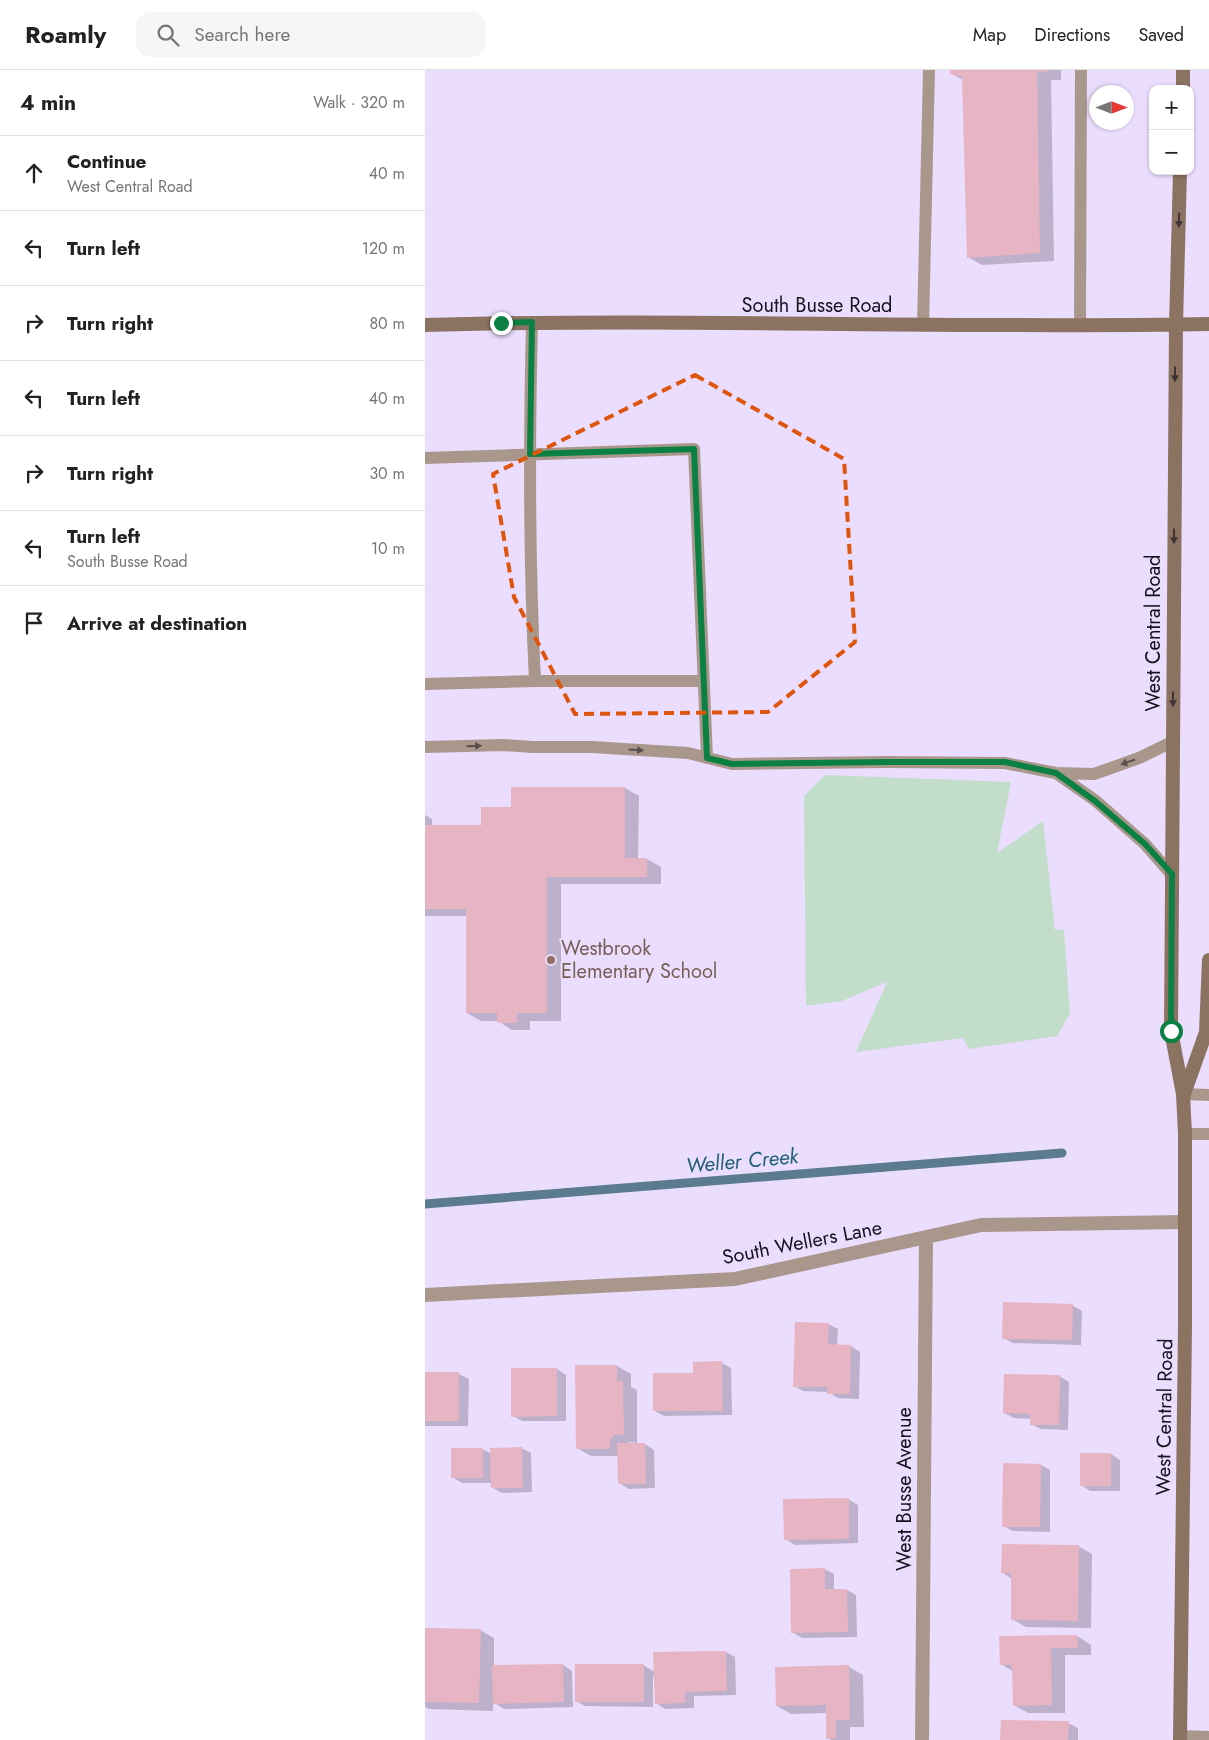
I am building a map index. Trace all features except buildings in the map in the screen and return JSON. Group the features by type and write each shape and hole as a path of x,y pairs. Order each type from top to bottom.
{"main road":[{"path":"1183,70 1183,85"},
{"name":"West Central Road","path":"1180,175 1176,325 1171,1031 1183,1094 1185,1134 1185,1326 1180,1738"},
{"name":"South Busse Road","path":"425,325 532,322 923,326 1209,324"},
{"name":"West Central Road","path":"1183,1094 1206,1032 1209,960"}],"street":[{"name":"South Wellers Lane","path":"425,1295 735,1279 981,1225 1185,1222"},
{"name":"West Busse Avenue","path":"922,1740 926,1238"}],"lane":[{"path":"923,326 929,70"},
{"path":"1081,70 1081,325"},
{"path":"532,322 530,454 531,613 535,682"},
{"path":"425,458 694,449 707,758"},
{"path":"425,684 704,682"},
{"path":"425,747 503,745 592,747 688,753 732,764 1005,762 1056,773 1094,774 1139,758 1173,742"},
{"path":"1056,773 1095,801 1145,844 1172,874"},
{"path":"1183,1094 1209,1094"},
{"path":"1185,1134 1209,1134"},
{"path":"1180,1738 1209,1737"}],"highlighted area":[{"path":"695,375 844,459 855,642 768,712 575,714 514,597 493,474"}],"green space":[{"path":"825,775 1011,782 997,853 1043,821 1055,930 1064,929 1070,1013 1057,1036 969,1049 963,1038 856,1052 887,982 842,1001 806,1006 804,796"}],"waterway":[{"name":"Weller Creek","path":"425,1204 1062,1153"}],"place":[{"name":"Westbrook Elementary School","path":"551,960"}],"route":[{"path":"501,323 532,322 530,454 694,449 707,758 732,764 1005,762 1056,773 1095,801 1145,844 1172,874 1171,1031"}]}
